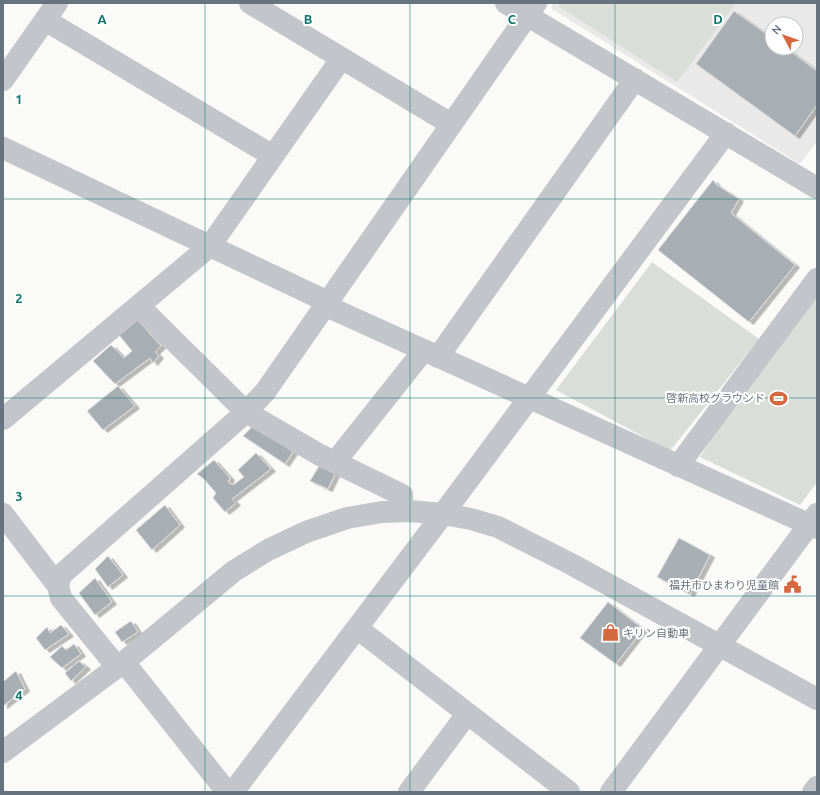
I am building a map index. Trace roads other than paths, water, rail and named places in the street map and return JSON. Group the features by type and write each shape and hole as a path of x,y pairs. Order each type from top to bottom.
{"street":[{"path":"250,3 451,124"},
{"path":"506,3 531,9 635,79 817,188"},
{"path":"58,586 61,575 246,412 264,392 531,9"},
{"path":"3,80 51,11 273,156"},
{"path":"3,419 210,246 341,59"},
{"path":"336,462 431,353 635,79"},
{"path":"233,792 443,514 726,133"},
{"path":"3,148 431,353 678,466 814,522 611,792"},
{"path":"678,466 817,279"},
{"path":"139,306 246,412 336,462 402,495 402,512"},
{"path":"3,752 121,664 234,571 268,550 306,532 347,518 382,512 443,514 472,519 498,527 571,564 817,699"},
{"path":"3,514 58,586 61,598 121,664 227,792"},
{"path":"357,628 568,792"},
{"path":"409,792 467,714"},
{"path":"813,792 817,787"}],"place":[{"name":"啓新高校グラウンド","path":"778,398"},
{"name":"福井市ひまわり児童館","path":"792,585"},
{"name":"キリン自動車","path":"610,633"}]}
